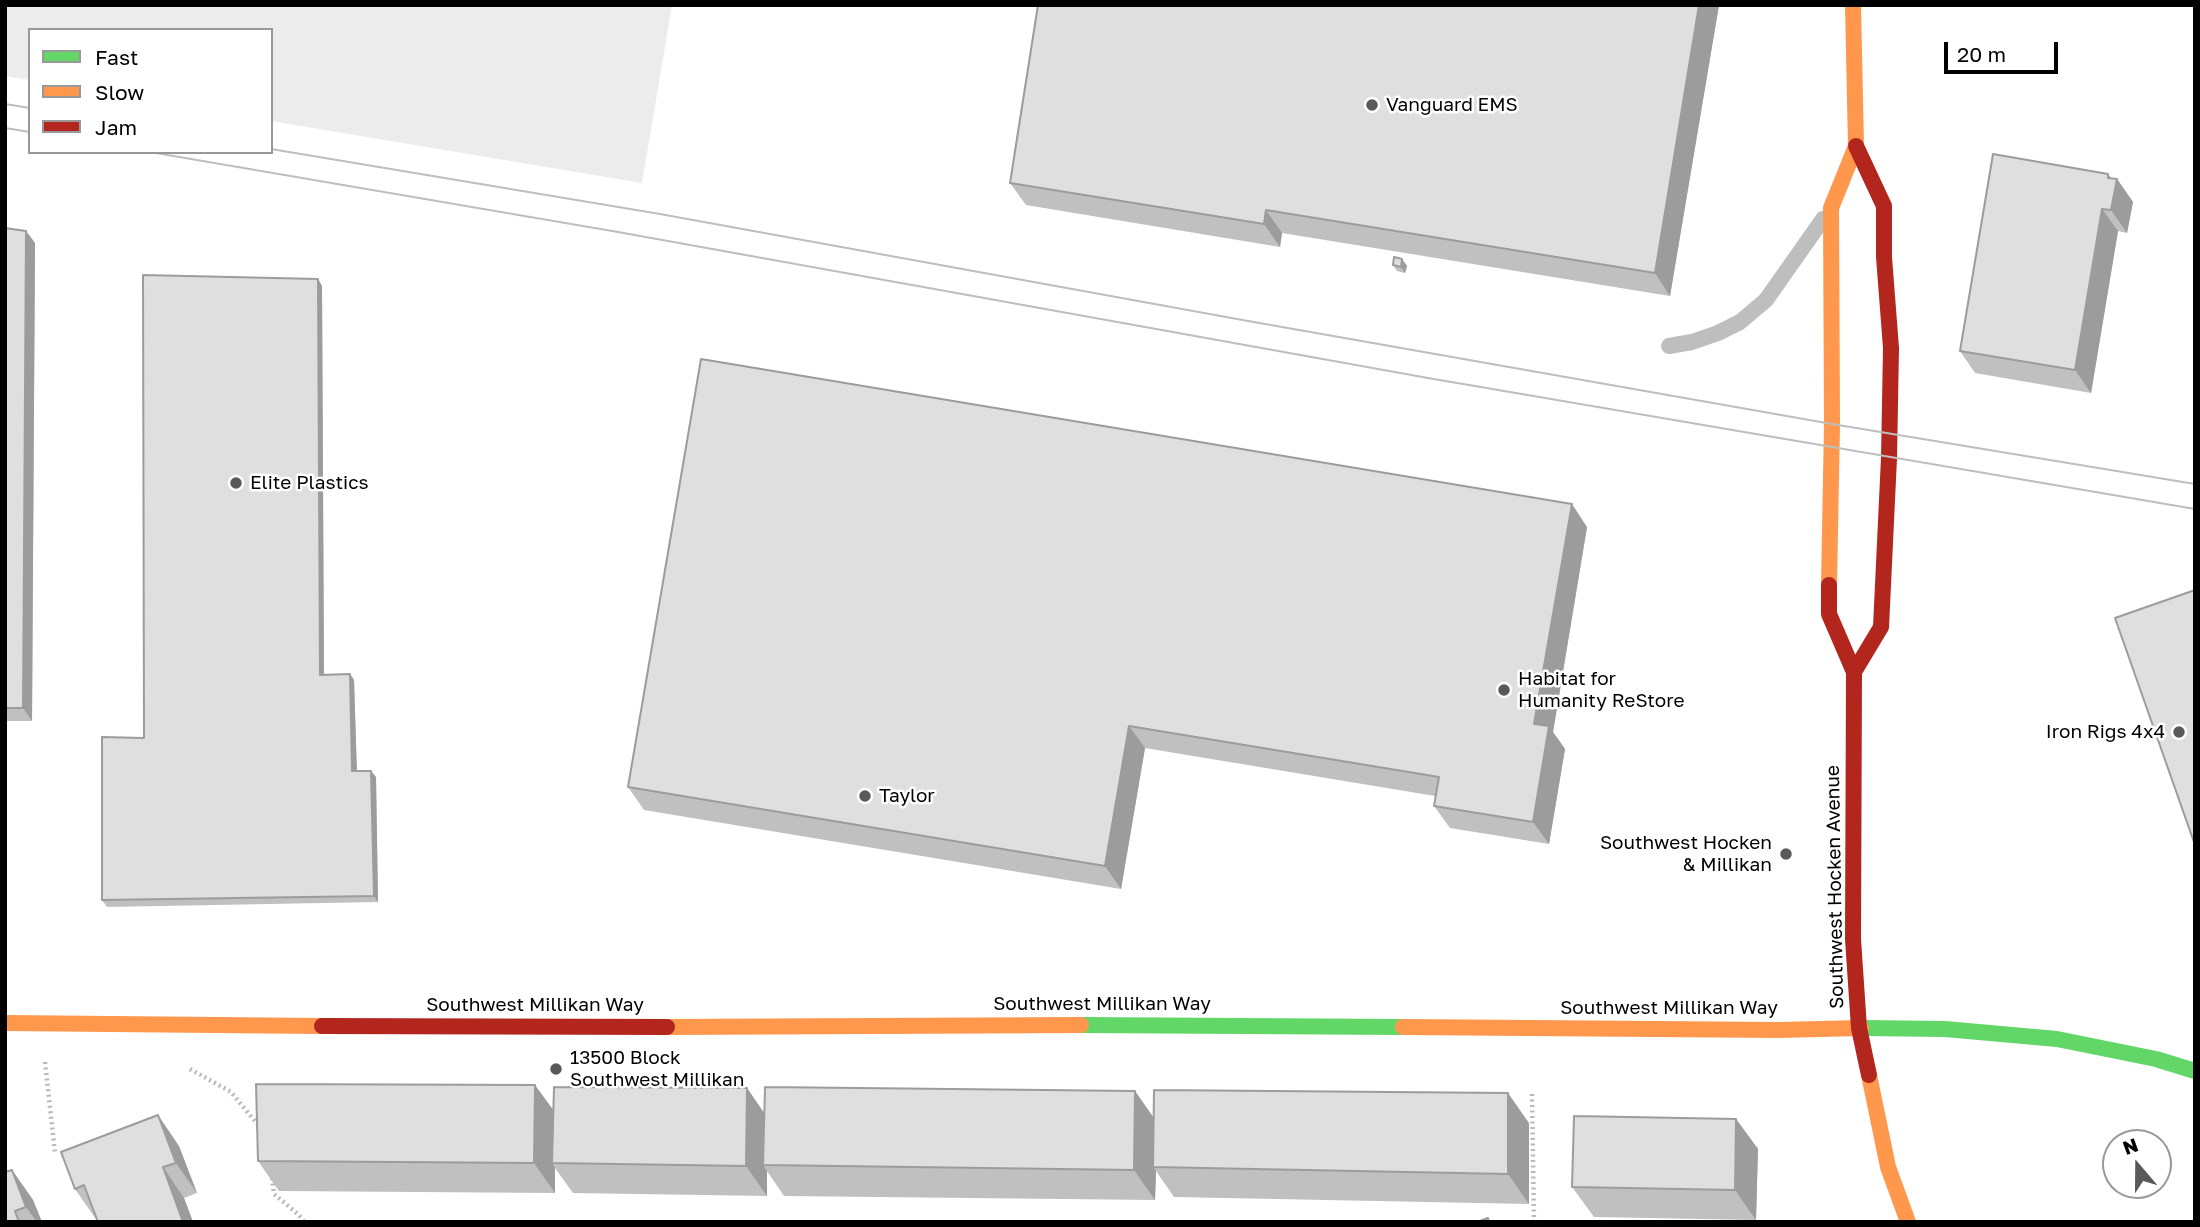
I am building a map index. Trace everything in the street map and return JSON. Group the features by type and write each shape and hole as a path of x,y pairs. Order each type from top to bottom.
{"street":[{"name":"Southwest Hocken Avenue","path":"1853,5 1856,146 1831,208 1829,614 1854,672 1853,939 1859,1028 1885,1156 1908,1222"},
{"name":"Southwest Hocken Avenue","path":"1854,672 1881,627 1891,360 1891,322 1884,257 1884,206 1856,146"},
{"name":"Southwest Millikan Way","path":"5,1023 238,1026 711,1027 1007,1024 1945,1029 2057,1039 2156,1059 2195,1071"}],"lane":[{"path":"1669,346 1718,333 1740,321 1766,300 1831,208"}],"path":[{"path":"41,1023 55,1153"},
{"path":"190,1069 232,1093 262,1129"},
{"path":"1532,1094 1534,1222"},
{"path":"271,1173 274,1194 299,1214 304,1222"}],"shaded area":[{"path":"5,5 672,5 642,183 273,121 273,28 28,28 28,80 5,76"}],"building":[{"name":"Vanguard EMS","path":"1038,5 1699,5 1655,273 1266,210 1264,224 1010,183"},
{"path":"1993,154 2108,174 2108,178 2117,179 2111,210 2102,209 2075,370 1960,351"},
{"path":"5,228 26,231 23,708 5,708"},
{"path":"1394,257 1402,259 1401,267 1393,265"},
{"name":"Elite Plastics","path":"143,275 318,279 320,675 350,674 352,771 371,771 374,896 102,900 102,737 144,738"},
{"path":"701,359 1572,504 1534,724 1549,726 1533,822 1434,806 1439,777 1129,726 1105,866 628,787"},
{"name":"Iron Rigs 4x4","path":"2195,590 2195,845 2115,618"},
{"path":"256,1084 535,1085 534,1163 258,1161"},
{"path":"554,1087 747,1088 746,1166 552,1163"},
{"path":"765,1087 1135,1091 1134,1170 763,1165"},
{"path":"1154,1090 1508,1093 1508,1174 1153,1167"},
{"path":"158,1115 176,1163 163,1167 183,1222 98,1222 84,1185 75,1189 61,1152"},
{"path":"1574,1116 1736,1119 1735,1190 1572,1187"},
{"path":"12,1170 26,1207 15,1211 19,1222 5,1222 5,1172"}],"tram line":[{"path":"5,104 28,108"},
{"path":"5,128 28,132"},
{"path":"273,149 660,214 1832,424 2195,484"},
{"path":"162,154 618,232 1428,378 2195,509"}],"traffic: fast":[{"path":"1081,1025 1403,1027"},
{"path":"1861,1028 1945,1029 2057,1039 2156,1059 2195,1071"}],"traffic: slow":[{"path":"1829,585 1832,424 1831,208 1856,146 1853,5"},
{"path":"5,1023 322,1026"},
{"path":"667,1027 1081,1025"},
{"path":"1403,1027 1779,1030 1861,1028"},
{"path":"1869,1075 1888,1167 1908,1222"}],"traffic: jam":[{"path":"1854,672 1881,627 1891,348 1884,257 1884,206 1856,146"},
{"path":"1829,585 1829,614 1854,672 1853,939 1859,1028 1869,1075"},
{"path":"322,1026 667,1027"}],"place":[{"name":"Vanguard EMS","path":"1372,105"},
{"name":"Elite Plastics","path":"236,483"},
{"name":"Habitat for Humanity ReStore","path":"1504,690"},
{"name":"Iron Rigs 4x4","path":"2179,732"},
{"name":"Taylor","path":"865,796"},
{"name":"Southwest Hocken & Millikan","path":"1786,854"},
{"name":"13500 Block Southwest Millikan","path":"556,1069"}]}
